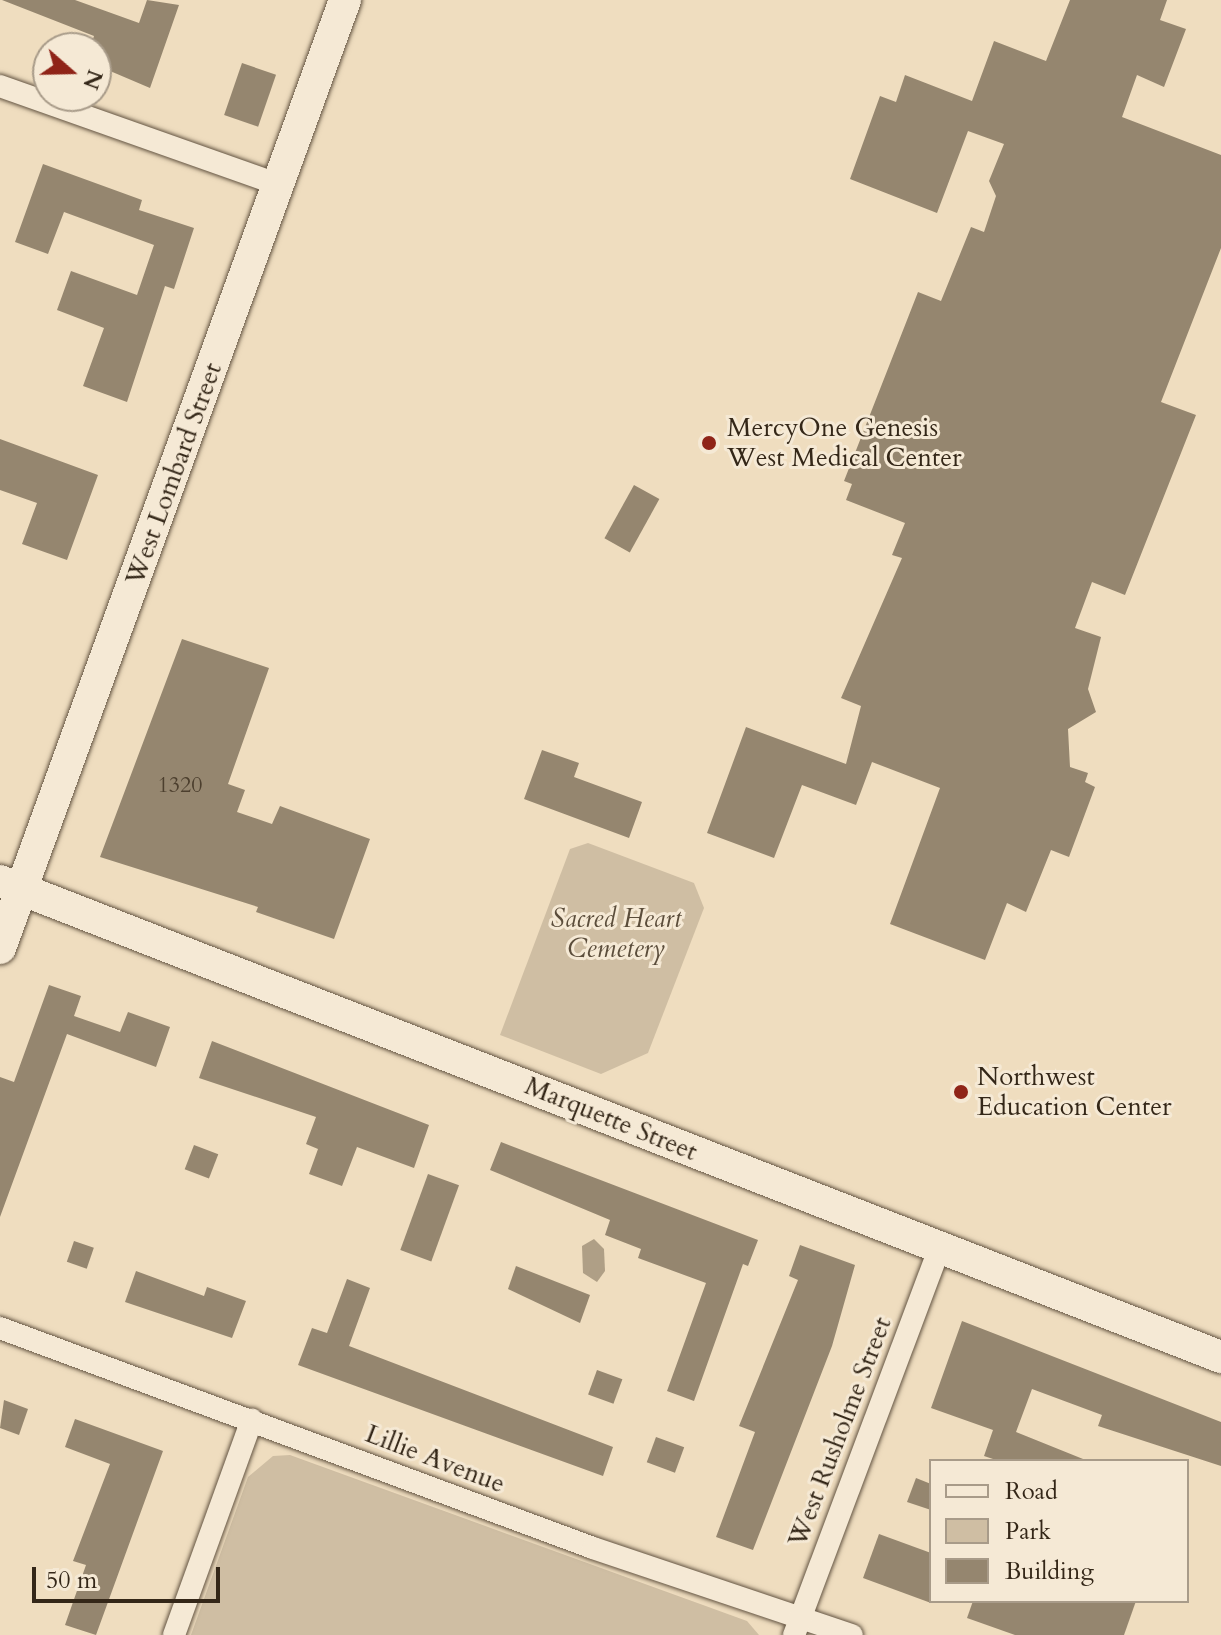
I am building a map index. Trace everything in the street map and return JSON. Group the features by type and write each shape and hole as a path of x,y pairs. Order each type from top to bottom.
{"street":[{"name":"West Lombard Street","path":"0,948 11,885 279,185 345,0"},
{"path":"0,86 279,185"},
{"name":"Marquette Street","path":"11,885 1221,1357"},
{"name":"West Rusholme Street","path":"798,1626 939,1249"},
{"name":"Lillie Avenue","path":"0,1328 798,1626 852,1635"},
{"path":"174,1635 252,1420"}],"green space":[{"name":"Sacred Heart Cemetery","path":"588,843 694,883 704,908 648,1053 601,1074 500,1035 570,849"},
{"path":"290,1455 747,1621 759,1635 191,1635 248,1477 273,1456"}],"shaded area":[{"path":"594,1239 604,1249 605,1271 597,1282 583,1273 582,1246"}],"building":[{"path":"2,0 75,0 139,23 147,0 179,5 150,88 112,72 112,32 84,32"},
{"path":"1070,0 1167,0 1160,20 1186,29 1164,87 1137,75 1122,117 1221,155 1221,248 1161,402 1196,415 1125,595 1092,582 1075,628 1101,637 1088,689 1096,712 1068,729 1070,767 1088,773 1085,782 1095,787 1069,857 1051,850 1026,912 1007,903 985,960 890,924 940,788 872,762 856,805 802,785 774,858 707,833 746,727 846,764 861,706 841,698 902,558 892,555 905,523 846,500 852,484 844,481 918,292 941,301 971,227 984,232 996,196 989,181 1004,144 968,131 937,213 850,179 880,96 896,102 905,75 972,101 994,41 1046,61"},
{"path":"242,63 276,75 258,127 224,115"},
{"path":"43,164 142,200 139,210 194,228 174,289 165,286 127,402 83,386 104,328 57,310 71,271 137,295 154,245 64,212 48,254 15,242"},
{"path":"0,439 98,475 67,560 22,544 37,503 0,490"},
{"path":"634,485 659,499 630,552 604,538"},
{"path":"182,639 269,668 228,784 245,790 237,812 272,824 280,806 370,839 334,939 256,912 258,907 100,857"},
{"path":"542,750 579,763 574,777 642,802 629,838 524,799"},
{"path":"49,985 81,996 74,1016 120,1032 128,1012 170,1027 156,1067 67,1034 0,1217 0,1077 14,1082"},
{"path":"212,1041 429,1125 414,1168 357,1147 342,1186 309,1174 318,1149 306,1144 316,1117 199,1078"},
{"path":"501,1142 758,1240 748,1266 743,1264 694,1401 667,1391 706,1283 638,1258 641,1249 605,1235 610,1220 490,1170"},
{"path":"194,1145 218,1154 209,1179 185,1169"},
{"path":"428,1174 459,1185 431,1261 400,1250"},
{"path":"74,1241 94,1248 87,1269 67,1262"},
{"path":"800,1245 855,1265 832,1346 753,1550 716,1537 755,1432 739,1426 798,1280 789,1276"},
{"path":"516,1266 590,1295 580,1323 508,1289"},
{"path":"136,1271 204,1296 207,1287 246,1301 232,1338 125,1302"},
{"path":"347,1279 370,1288 349,1346 613,1447 603,1476 298,1365 312,1328 327,1333"},
{"path":"962,1321 1221,1422 1221,1466 1098,1426 1102,1415 1032,1389 1016,1432 1083,1459 993,1459 984,1456 993,1430 931,1408"},
{"path":"597,1370 622,1379 613,1404 588,1394"},
{"path":"4,1400 28,1409 19,1435 0,1428"},
{"path":"75,1419 163,1451 96,1635 65,1625 86,1565 73,1561 110,1464 65,1447"},
{"path":"656,1437 684,1447 675,1473 647,1462"},
{"path":"916,1478 929,1483 929,1509 907,1502"},
{"path":"879,1534 929,1552 929,1602 863,1578"},
{"path":"972,1603 1135,1603 1124,1635 1015,1635 967,1618"}],"place":[{"name":"MercyOne Genesis West Medical Center","path":"709,443"},
{"name":"Northwest Education Center","path":"961,1092"}]}
